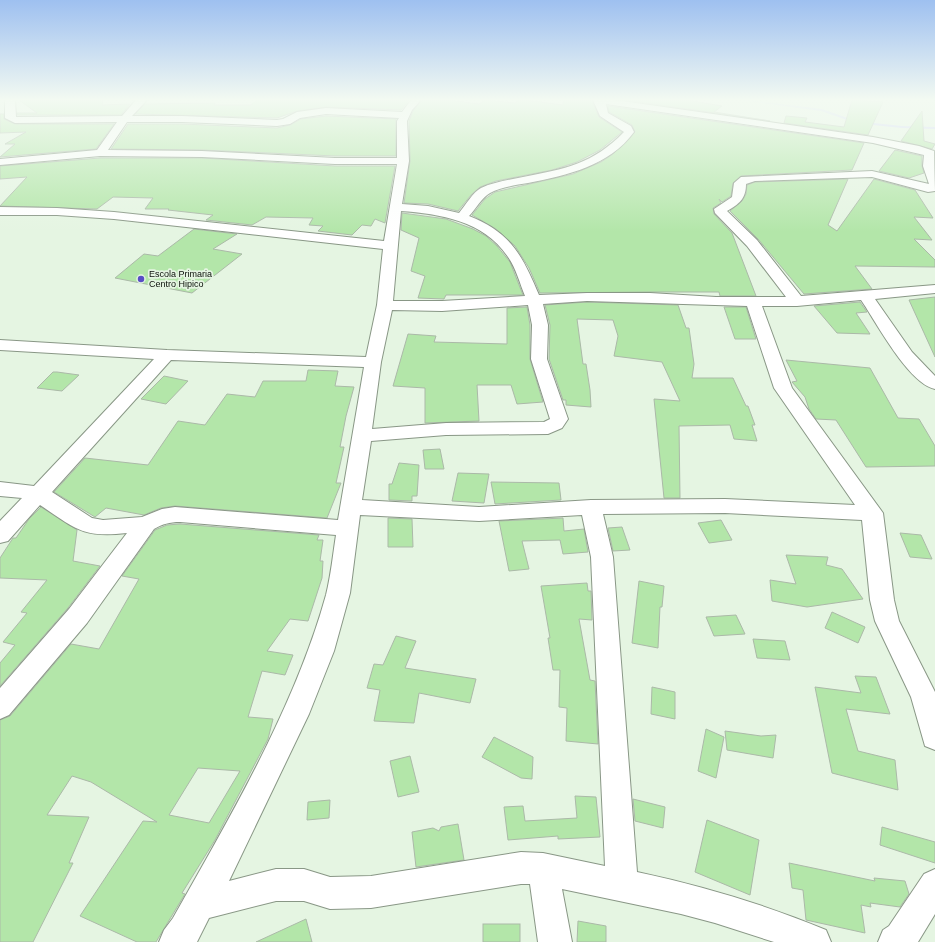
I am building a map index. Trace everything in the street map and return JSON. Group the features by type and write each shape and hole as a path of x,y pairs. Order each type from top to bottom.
{"street":[{"path":"100,153 107,144"},
{"path":"176,942 231,845 292,720 321,651 338,593 373,362 385,305 390,246 403,161 403,144"},
{"path":"462,217 480,194 492,187 537,178 582,166 613,149 618,144"},
{"path":"797,301 752,243 721,213 720,209 738,199 740,195 740,183 745,179 858,173 883,175 928,188 935,186 929,166 930,153 919,149 893,144"},
{"path":"0,162 100,153 202,154 334,161 403,161"},
{"path":"362,436 446,429 548,428 555,424 559,419 537,349 540,325 534,301 514,255 497,237 475,222 439,210 395,207"},
{"path":"0,211 49,210 125,216 229,230 390,246"},
{"path":"385,305 442,306 616,297 716,302 797,301 935,289"},
{"path":"866,296 913,363 926,378 935,384"},
{"path":"753,302 783,388 872,512 882,600 887,621 924,698 935,737"},
{"path":"0,345 167,355 373,362"},
{"path":"0,535 167,355"},
{"path":"0,489 38,493 86,525 104,528 146,524"},
{"path":"0,707 78,616 146,524 159,516 167,514 349,517 479,514 591,507 725,506 872,512"},
{"path":"591,507 602,557 622,886"},
{"path":"198,905 276,885 304,885 330,893 371,892 521,868 543,869 714,905 782,927 814,942"},
{"path":"543,869 554,942"},
{"path":"896,942 901,938 935,885"}],"building":[{"path":"5,144 100,144 96,149 0,157 15,144"},
{"path":"114,144 396,144 396,156 335,156 202,150 111,149"},
{"path":"410,144 607,144 600,150 577,162 552,170 496,181 480,187 471,195 458,211 428,204 404,203 410,161"},
{"path":"623,144 864,144 852,170 741,176 733,183 731,196 722,202 719,199 721,203 713,208 714,214 732,233 756,296 720,296 719,292 540,293 529,268 515,246 496,229 472,215 485,199 495,192 573,174 601,162 613,154"},
{"path":"912,144 935,144 932,149"},
{"path":"895,150 922,156 924,173 909,178 879,171"},
{"path":"100,158 202,158 335,166 395,166 385,223 375,219 371,226 362,225 352,235 318,231 323,226 309,225 313,218 266,217 252,225 206,220 213,215 168,210 169,209 145,209 153,198 113,197 97,209 0,206 27,177 0,179 0,166"},
{"path":"848,179 828,225 837,231 874,179 915,190 933,218 914,217 932,240 914,239 935,260 935,267 855,266 872,289 804,294 758,239 730,211 742,201 746,194 747,185 755,182"},
{"path":"402,213 446,219 473,229 486,236 497,246 510,262 523,295 446,295 444,299 418,298 425,276 411,271 419,238 401,230"},
{"path":"194,229 237,234 213,249 242,254 192,293 115,278 144,254 158,256"},
{"path":"935,297 935,357 909,300"},
{"path":"587,302 678,305 686,328 689,328 694,364 692,378 733,378 746,406 748,406 755,425 752,425 757,441 734,439 730,425 679,426 680,498 664,498 654,399 680,401 662,362 614,356 618,336 613,320 577,319 583,364 586,364 591,407 566,405 566,400 563,400 549,359 550,325 545,305"},
{"path":"860,302 867,312 856,313 870,334 837,333 814,306"},
{"path":"527,307 530,325 530,359 543,402 517,404 511,385 477,385 479,421 425,423 425,388 393,386 408,334 436,336 434,342 507,344 507,308"},
{"path":"724,307 746,307 756,339 735,339"},
{"path":"786,360 870,368 898,418 919,419 935,446 935,466 866,467 836,420 816,419 809,409 805,397 792,382 797,381"},
{"path":"308,370 338,371 335,386 354,387 346,416 340,447 344,447 336,483 341,483 327,518 175,506 161,508 144,515 106,508 95,517 54,492 85,458 148,465 178,421 205,425 227,394 255,397 263,381 306,381"},
{"path":"53,372 79,375 62,391 37,388"},
{"path":"164,376 188,381 166,404 141,399"},
{"path":"440,449 444,469 425,469 423,450"},
{"path":"399,463 419,465 417,496 412,496 412,501 389,500 389,484 392,484"},
{"path":"458,473 489,474 484,503 452,501"},
{"path":"491,482 559,483 561,500 495,504"},
{"path":"41,507 77,530 73,561 100,566 68,608 0,686 0,663 15,645 3,642 27,613 21,612 47,580 0,578 0,558 13,538 16,538 29,519"},
{"path":"388,518 412,519 413,547 388,547"},
{"path":"563,518 564,531 584,529 588,552 563,554 560,540 522,541 529,569 509,571 499,521"},
{"path":"721,520 732,540 709,543 698,523"},
{"path":"180,524 319,535 317,540 323,540 320,561 323,561 322,578 308,621 290,619 267,651 293,655 285,675 262,671 248,717 273,719 268,739 215,840 182,893 185,894 156,942 137,942 80,916 143,821 157,822 91,782 72,776 47,815 89,817 69,863 73,863 33,942 0,942 0,720 10,716 71,644 99,649 139,579 122,576 155,530 167,525","holes":["198,768 240,771 209,823 169,815"]},
{"path":"622,527 630,550 613,551 608,528"},
{"path":"900,533 921,535 932,559 910,557"},
{"path":"786,555 828,557 826,565 842,569 863,599 807,607 772,601 770,580 796,584"},
{"path":"639,581 664,586 662,607 660,607 658,648 632,643"},
{"path":"587,583 588,591 591,591 592,620 579,619 590,680 595,681 598,744 566,741 567,708 559,707 560,670 553,670 548,638 550,638 541,586"},
{"path":"832,612 865,627 858,643 825,628"},
{"path":"736,615 745,634 714,636 706,617"},
{"path":"396,636 416,641 405,668 476,679 470,703 419,693 414,723 374,721 380,690 367,688 374,664 383,665"},
{"path":"753,639 785,641 790,660 757,658"},
{"path":"855,676 876,677 890,714 846,709 858,751 895,760 898,790 832,773 815,687 861,693"},
{"path":"652,687 675,692 675,719 651,714"},
{"path":"706,729 724,737 716,778 698,771"},
{"path":"725,731 761,736 776,735 773,758 727,750"},
{"path":"494,737 533,757 532,779 521,778 482,757"},
{"path":"410,756 419,792 398,797 390,761"},
{"path":"575,796 596,797 600,837 558,839 558,836 508,840 504,807 523,806 525,821 577,818"},
{"path":"633,799 665,807 663,828 635,821"},
{"path":"330,800 329,818 307,820 308,802"},
{"path":"707,820 759,840 750,895 695,872"},
{"path":"458,824 464,860 416,867 412,832 433,828 439,831 441,827"},
{"path":"882,827 935,842 935,863 880,845"},
{"path":"789,863 875,881 874,878 905,881 909,894 900,907 870,903 871,907 861,905 865,933 806,920 803,890 792,888"},
{"path":"306,919 312,942 256,942"},
{"path":"578,921 606,926 606,942 577,942"},
{"path":"483,924 520,924 520,942 483,942"}],"place":[{"name":"Escola Primaria Centro Hipico","path":"141,279"}]}
